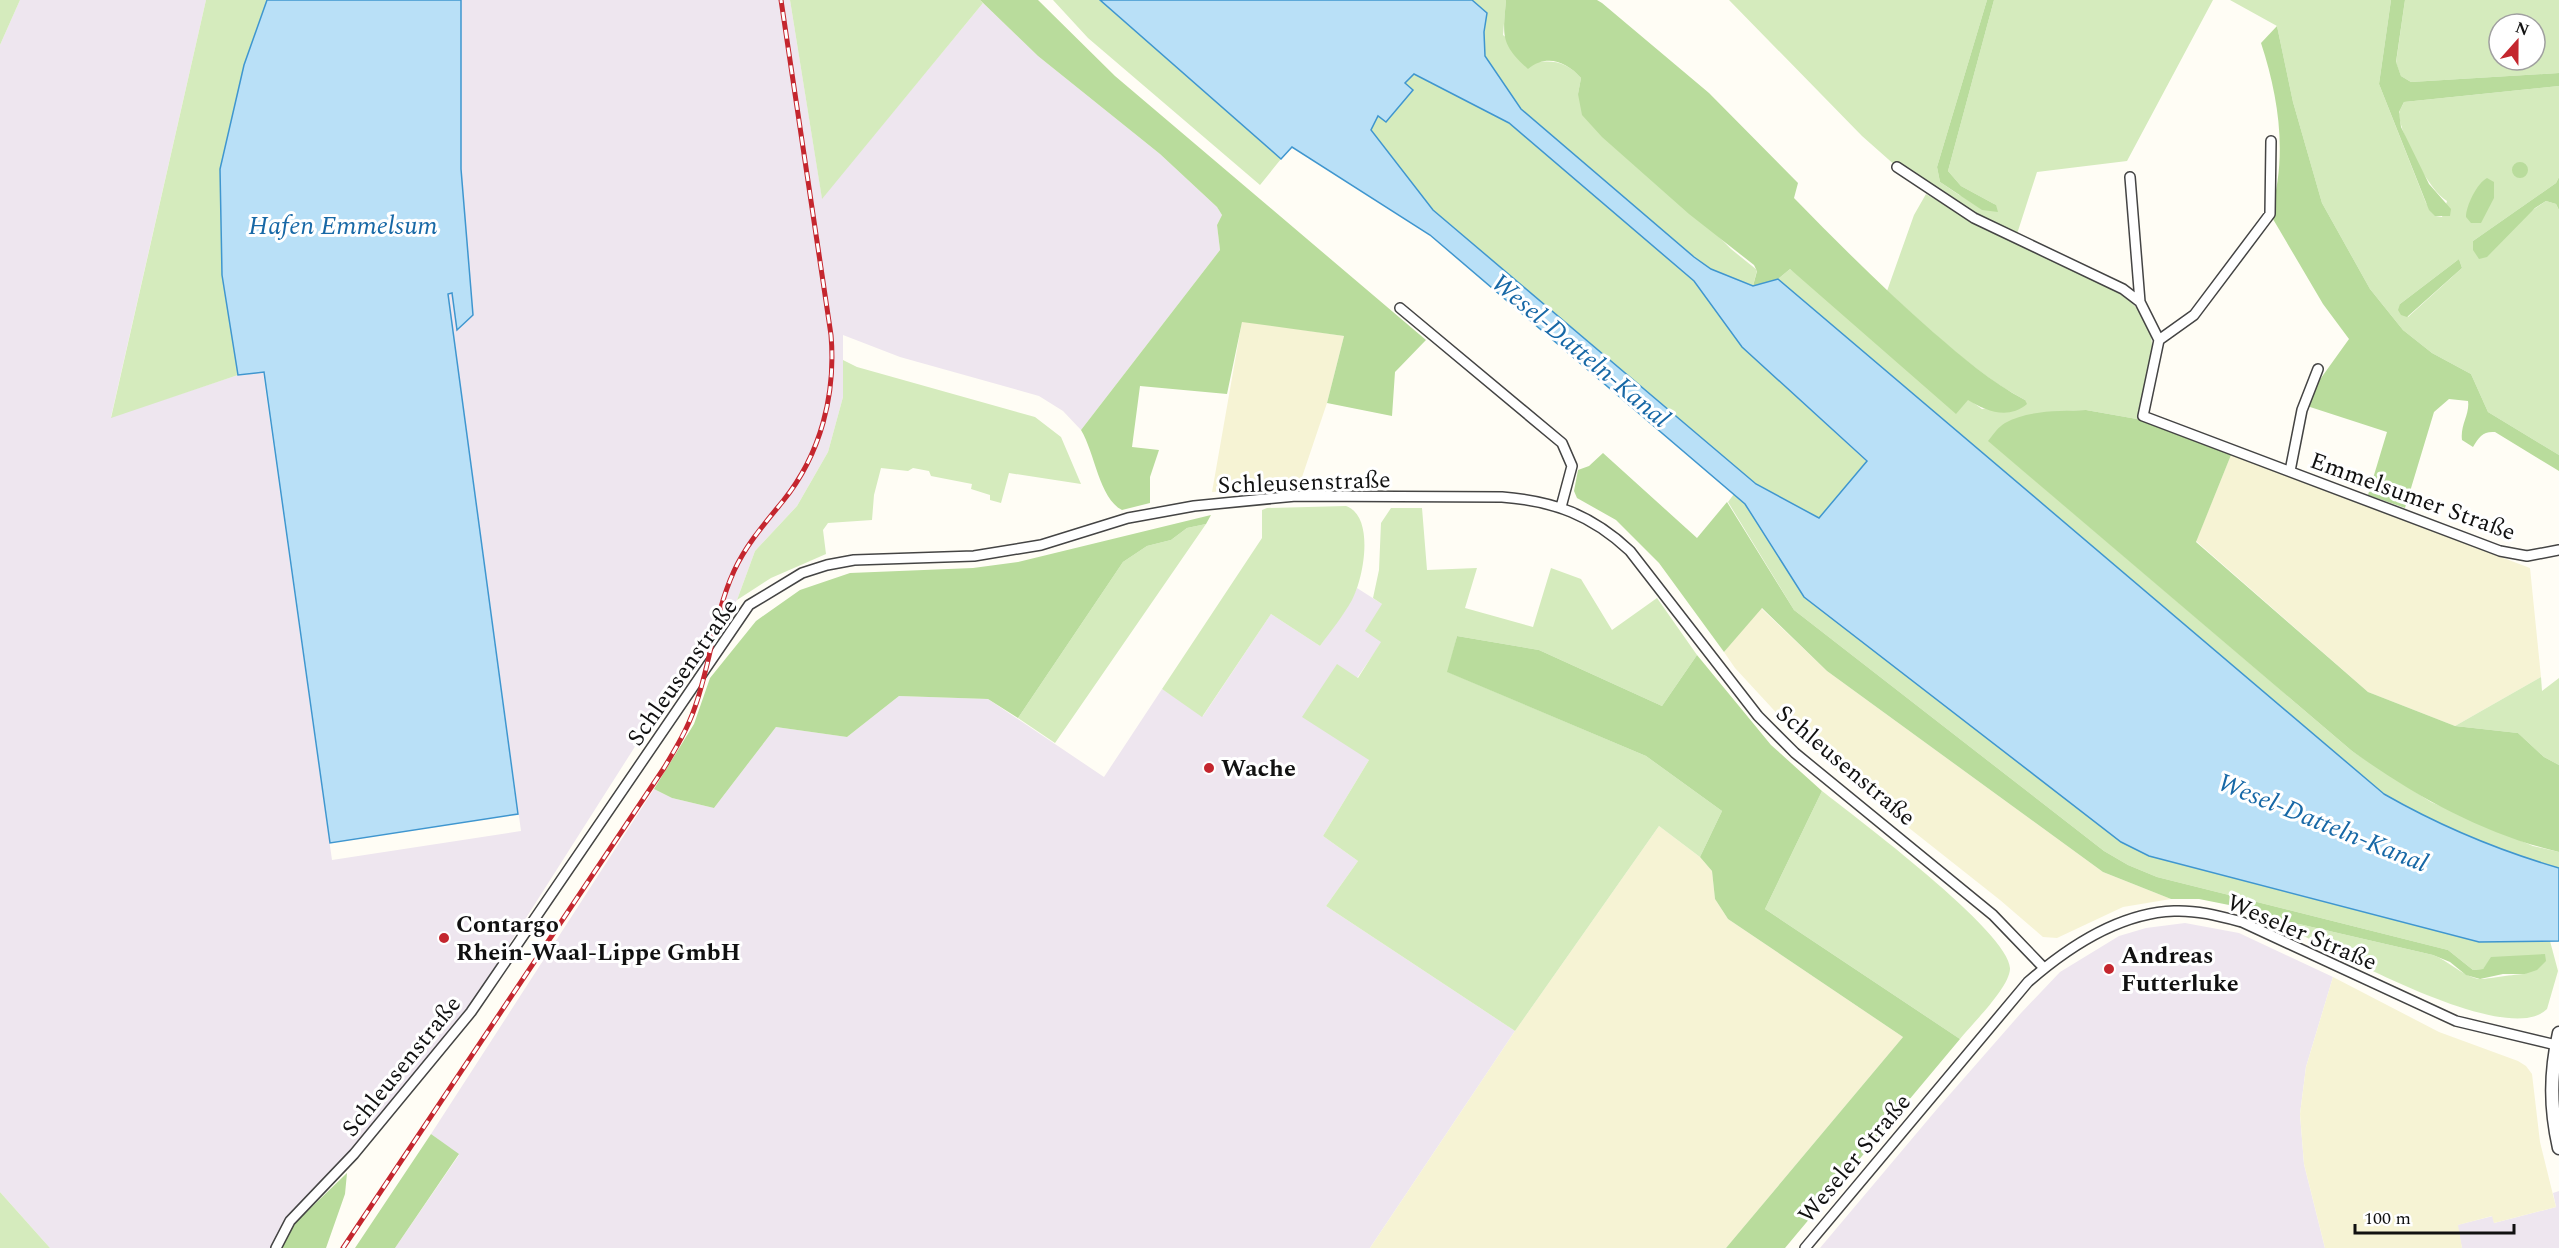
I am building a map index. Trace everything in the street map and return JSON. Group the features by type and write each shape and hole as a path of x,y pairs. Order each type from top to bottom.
{"street":[{"path":"2130,177 2140,302 2159,340 2194,315 2270,214 2271,141"},
{"path":"1897,167 1974,218 2124,289 2140,302"},
{"path":"1400,308 1562,442 1572,466 1561,507"},
{"name":"Emmelsumer Straße","path":"2159,340 2143,417 2500,551 2527,556 2559,550"},
{"name":"Emmelsumer Straße","path":"2290,471 2302,410 2318,369"},
{"name":"Schleusenstraße","path":"276,1248 290,1221 360,1147 471,1012 749,605 802,573 854,560 974,556 1041,544 1128,518 1246,499 1296,496 1502,497 1532,500 1561,507 1609,532 1630,551 1758,716 1796,753 1985,908 2044,968"},
{"name":"Weseler Straße","path":"1804,1248 2028,982 2044,968 2086,940 2142,916 2173,911 2206,912 2242,922 2456,1021 2558,1039"},
{"path":"2558,1039 2551,1103 2559,1148"}],"shaded area":[{"path":"20,0 206,0 111,417 238,375 263,372 332,860 521,831 448,293 452,293 458,330 473,315 461,169 461,0 790,0 822,198 983,3 1038,56 1160,154 1217,207 1222,215 1217,225 1220,250 1081,430 1063,411 1039,396 900,357 843,335 843,397 828,452 797,506 755,551 737,600 650,723 468,1009 356,1145 286,1219 271,1248 50,1248 0,1192 0,45"},
{"path":"1242,321 1344,336 1327,403 1299,486 1212,492"},
{"path":"2231,455 2530,568 2541,677 2455,726 2368,692 2196,541"},
{"path":"1357,588 1382,604 1382,642 1357,678 1337,665 1369,760 1323,836 1358,861 1326,906 1515,1031 1370,1248 395,1248 459,1155 431,1134 654,789 672,798 714,808 776,727 847,737 899,696 988,699 1104,777 1162,689 1203,716 1271,614 1320,646"},
{"path":"1761,608 1827,671 2103,872 2171,899 2123,907 2057,938 2043,937 2000,900 1837,771 1796,734 1735,668 1724,652"},
{"path":"1659,826 1700,857 1712,871 1715,899 1728,919 1903,1037 1726,1248 1370,1248 1515,1031"},
{"path":"2185,923 2239,933 2333,977 2306,1067 2300,1114 2304,1164 2325,1248 1820,1248 1937,1109 2060,972 2119,936 2146,928"},
{"path":"2333,977 2439,1032 2526,1066 2532,1074 2540,1142 2556,1207 2494,1223 2492,1216 2458,1225 2462,1248 2325,1248 2304,1164 2300,1114 2306,1067"},
{"path":"2559,1191 2559,1248 2462,1248 2457,1225 2493,1216 2494,1223 2556,1207 2553,1193"}],"green space":[{"path":"0,0 20,0 0,45"},
{"path":"206,0 267,0 244,65 220,169 222,275 238,375 111,418"},
{"path":"790,0 980,0 983,3 822,199"},
{"path":"980,0 1038,0 1115,76 1426,340 1395,372 1392,416 1327,403 1344,336 1242,322 1227,394 1140,386 1132,447 1159,450 1150,477 1150,503 1122,510 1114,504 1103,485 1081,430 1220,250 1217,225 1222,215 1217,207 1160,154 1038,56"},
{"path":"1053,0 1100,0 1281,159 1260,185 1088,38"},
{"path":"1472,0 1506,0 1503,35 1537,62 1561,64 1581,78 1578,94 1731,249 1757,270 1753,286 1711,269 1694,257 1521,109 1485,56 1484,32 1487,13"},
{"path":"1506,0 1597,0 1602,3 1709,93 1798,183 1794,198 1879,283 1966,360 2025,400 2027,404 2020,409 2005,413 1982,408 1968,400 1956,414 1790,269 1778,279 1753,286 1757,271 1754,265 1689,214 1602,137 1582,115 1578,94 1581,78 1575,72 1562,64 1549,61 1535,64 1528,69 1512,53 1504,31"},
{"path":"1729,0 1987,0 1937,167 1940,182 1959,195 1996,205 1961,186 1948,171 1994,0 2213,0 2127,161 2037,172 2017,234 1977,214 1928,182 1897,167 1862,136"},
{"path":"1987,0 1994,0 1948,171 1961,186 1996,205 1998,212 1982,210 1940,182 1937,167"},
{"path":"2230,0 2391,0 2379,84 2426,203 2436,216 2442,217 2447,201 2424,175 2410,149 2399,115 2404,102 2559,86 2559,177 2556,183 2473,241 2473,250 2546,201 2556,204 2559,210 2559,455 2488,412 2471,374 2432,353 2403,330 2370,289 2322,203 2293,102 2277,26","holes":["2459,259 2462,268 2408,317 2400,304"]},
{"path":"2391,0 2405,0 2396,62 2401,76 2411,82 2559,73 2559,86 2404,102 2399,112 2401,127 2429,184 2451,209 2450,216 2435,216 2429,210 2379,84"},
{"path":"2405,0 2559,0 2559,73 2411,82 2401,76 2396,63"},
{"path":"2277,26 2293,102 2322,203 2370,289 2403,330 2432,353 2471,374 2488,412 2559,455 2559,471 2495,432 2482,435 2473,447 2462,440 2468,401 2449,399 2434,412 2405,508 2368,495 2387,432 2307,406 2311,392 2349,339 2323,304 2270,214 2279,171 2279,128 2273,85 2261,43"},
{"path":"1414,74 1509,123 1694,281 1742,347 1867,462 1819,518 1756,484 1433,210 1371,130 1378,115 1386,122 1413,91 1405,83"},
{"path":"2520,162 2528,170 2520,178 2512,170"},
{"path":"2559,177 2559,210 2556,204 2546,201 2535,208 2487,257 2479,259 2473,250 2473,241 2556,183"},
{"path":"2487,178 2494,182 2494,198 2481,223 2471,223 2466,217 2468,207 2476,190"},
{"path":"1926,194 1966,217 2118,292 2134,305 2145,319 2151,334 2151,366 2137,419 2086,410 2060,411 1989,441 2352,751 2431,802 2533,846 2559,852 2559,868 2469,836 2426,817 2384,794 1778,279 1790,269 1982,409 2025,400 1970,363 1887,291 1914,215"},
{"path":"2459,259 2462,268 2407,317 2401,315 2398,310 2400,304"},
{"path":"843,360 857,367 1035,417 1061,437 1081,484 1009,473 1001,503 990,500 990,495 971,489 972,484 931,476 929,471 913,468 908,471 881,468 874,495 872,520 828,523 823,530 826,554 771,578 737,600 755,551 797,506 828,452 843,397"},
{"path":"2086,410 2137,419 2231,455 2196,542 2368,692 2455,726 2518,733 2544,757 2559,765 2559,852 2503,835 2451,812 2400,783 2352,751 1988,441 2002,425 2023,416 2044,412"},
{"path":"1603,453 1697,538 1727,502 1794,610 2104,851 2128,865 2157,877 2448,950 2473,970 2483,969 2491,957 2545,954 2546,961 2537,970 2525,974 2503,974 2480,979 2466,975 2450,962 2433,955 2299,924 2290,929 2239,907 2199,899 2171,899 2103,872 1827,671 1762,608 1724,652 1659,563 1616,520 1577,498 1574,491 1578,470 1589,466"},
{"path":"1734,494 1745,504 1804,597 2121,842 2149,856 2479,942 2550,941 2558,971 2547,1009 2527,1018 2497,1016 2460,1007 2380,975 2290,929 2299,924 2433,955 2478,979 2525,974 2545,955 2490,960 2483,969 2473,970 2448,950 2157,877 2128,865 2104,851 1794,610 1728,502"},
{"path":"1346,506 1355,512 1361,522 1364,534 1363,563 1352,600 1320,646 1271,614 1202,717 1162,689 1262,538 1262,510"},
{"path":"1391,508 1422,508 1427,570 1477,568 1465,608 1533,627 1551,568 1581,579 1612,630 1657,598 1697,655 1662,706 1539,650 1457,636 1448,672 1646,756 1722,811 1700,857 1659,826 1515,1031 1326,906 1358,861 1323,836 1369,760 1302,717 1337,664 1358,678 1381,642 1365,631 1382,604 1373,598 1379,570 1381,523"},
{"path":"1211,515 1206,524 1187,528 1171,540 1147,546 1123,562 1018,718 988,699 899,696 847,737 776,727 714,808 672,798 654,789 694,724 710,678 756,621 800,590 850,573 973,568 1018,562"},
{"path":"1206,524 1055,743 1018,718 1123,562 1147,546 1171,540 1187,528"},
{"path":"1457,636 1539,650 1662,706 1697,655 1771,745 1822,791 1765,909 1960,1039 1785,1248 1726,1248 1903,1037 1728,919 1715,899 1712,871 1700,857 1722,811 1646,756 1447,672"},
{"path":"2541,677 2542,691 2559,678 2559,765 2544,757 2518,733 2455,726"},
{"path":"1822,791 1929,876 1986,930 2004,952 2010,969 2004,986 1960,1039 1765,909"},
{"path":"431,1134 459,1154 395,1248 355,1248"},
{"path":"347,1173 345,1194 326,1248 281,1248 294,1224"},
{"path":"0,1192 50,1248 0,1248"}],"water":[{"name":"Hafen Emmelsum","path":"267,0 461,0 461,169 473,315 457,330 452,293 448,294 518,814 330,843 264,372 238,375 222,275 220,169 244,65"},
{"name":"Wesel-Datteln-Kanal","path":"1100,0 1472,0 1487,13 1484,32 1485,56 1521,109 1694,257 1711,269 1753,286 1778,279 2384,794 2426,817 2469,836 2559,868 2559,941 2479,942 2149,856 2121,842 1804,597 1745,504 1430,235 1292,147 1281,159","holes":["1414,74 1509,123 1694,281 1742,347 1867,461 1819,518 1756,484 1433,210 1371,130 1378,116 1386,122 1413,90 1405,83"]}],"railway":[{"path":"343,1248 673,753 695,707 722,604 734,571 750,543 796,483 816,443 828,401 831,379 831,335 781,0"}],"place":[{"name":"Wache","path":"1209,768"},
{"name":"Contargo Rhein-Waal-Lippe GmbH","path":"444,938"},
{"name":"Andreas Futterluke","path":"2109,969"}]}
